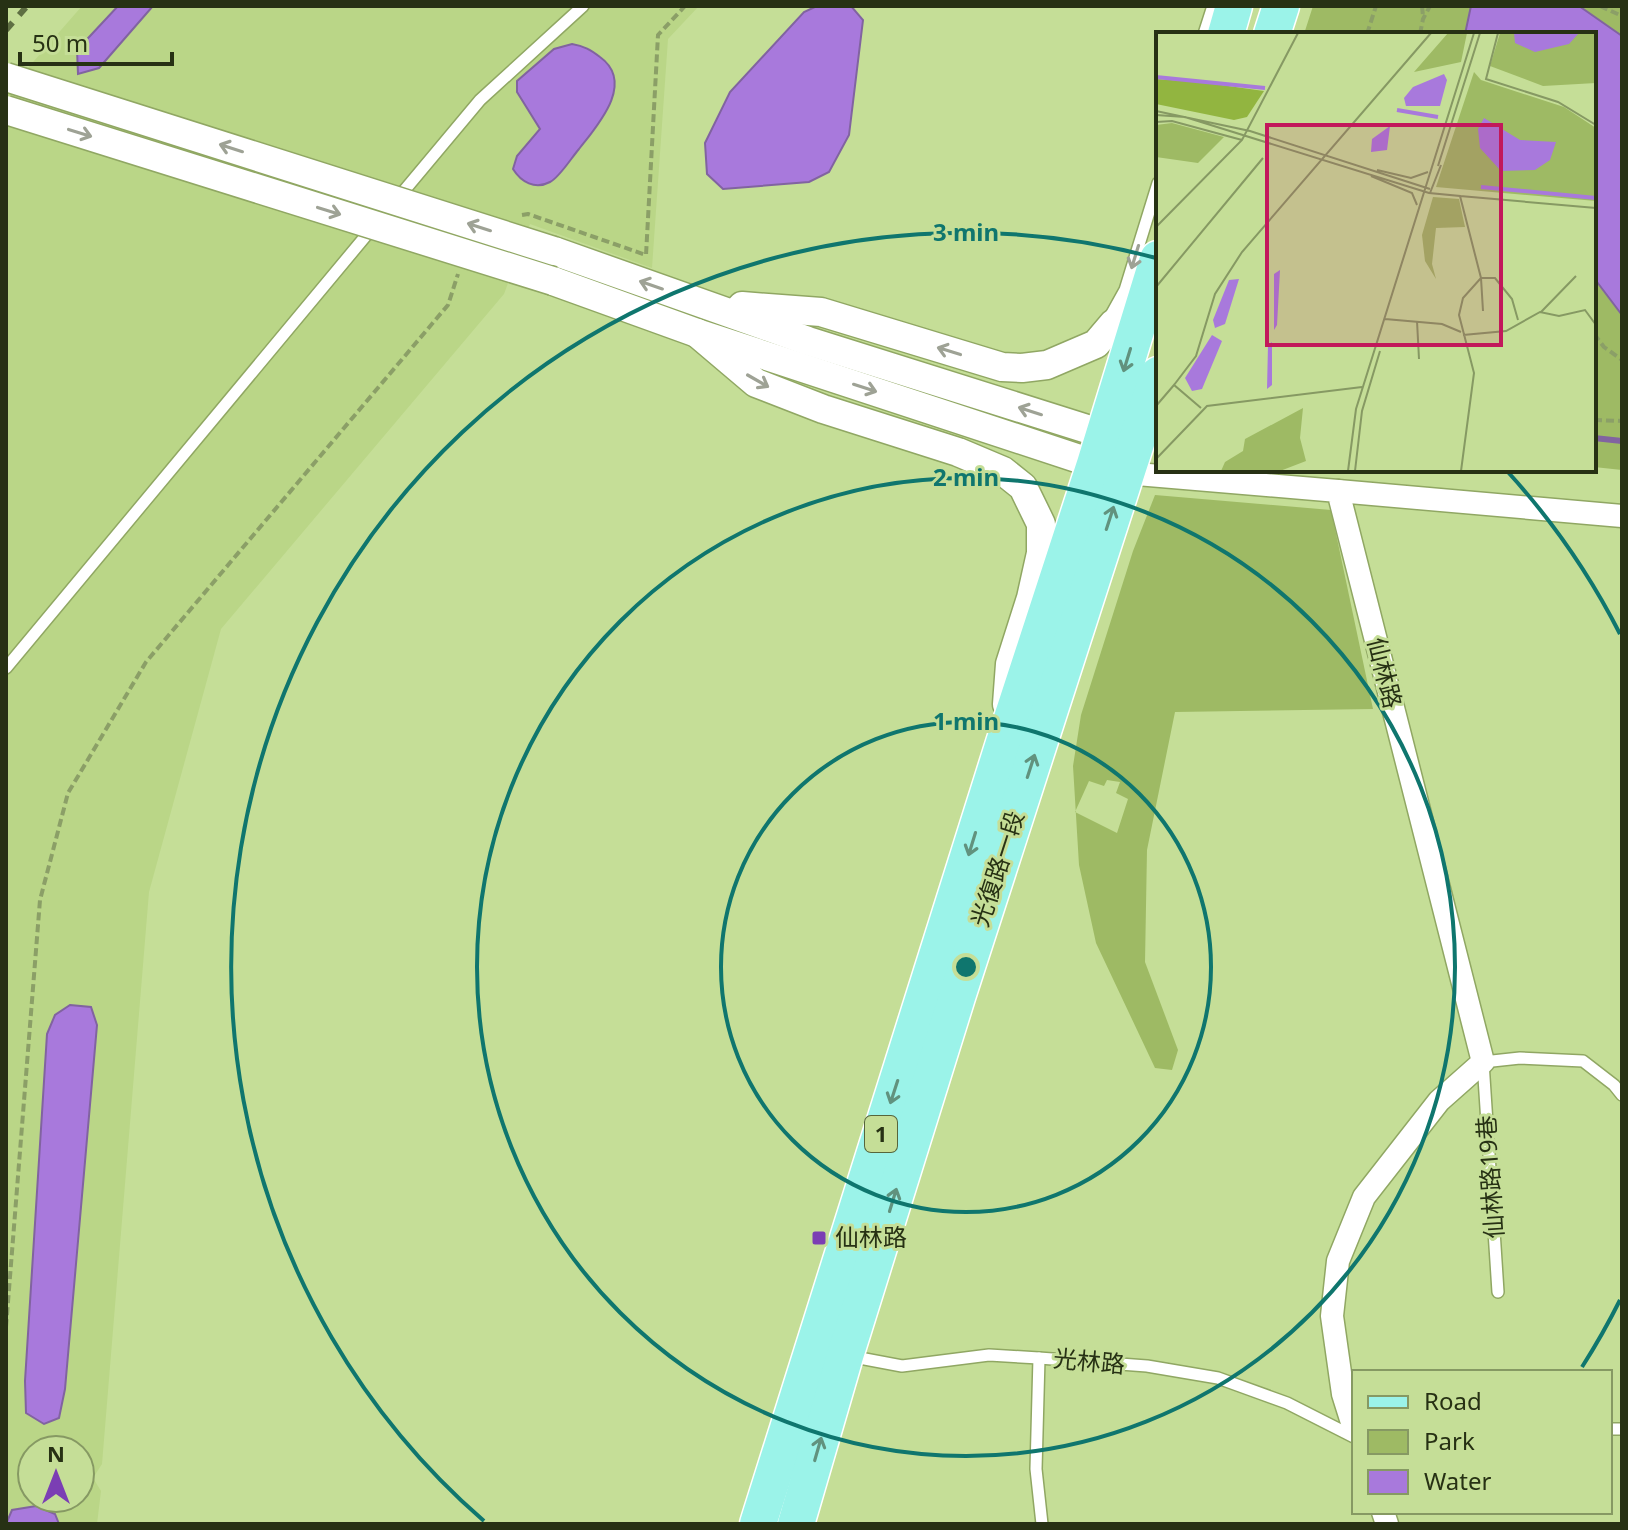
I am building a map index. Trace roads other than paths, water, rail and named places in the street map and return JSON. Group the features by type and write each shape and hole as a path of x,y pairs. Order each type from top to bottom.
{"main road":[{"path":"1227,32 1234,6"},
{"path":"1273,32 1281,6"},
{"path":"1122,450 1145,303 1156,266"},
{"path":"1122,450 1156,379"},
{"name":"1","path":"1004,743 1122,450"},
{"name":"光復路一段","path":"758,1524 830,1350 957,997 1122,450"},
{"name":"光復路一段","path":"796,1524 830,1350 1004,743"}],"street":[{"path":"6,77 554,251 1122,450"},
{"path":"6,110 553,281 697,333 1122,450 1156,456"},
{"path":"700,302 821,312 1002,367 1047,365 1096,344 1113,324 1145,303"},
{"path":"697,333 756,383 823,409 958,452 1003,471 1023,487 1041,524 1041,553 1031,598 1010,664 1004,743"},
{"path":"1238,472 1338,491 1622,516"},
{"name":"仙林路","path":"1338,491 1483,1062"},
{"path":"1352,1423 1343,1394 1332,1316 1338,1261 1364,1197 1439,1101 1483,1062"}],"lane":[{"path":"390,208 480,100 583,6"},
{"path":"1205,32 1213,6"},
{"path":"1096,344 1125,290 1156,189"},
{"path":"6,668 380,220"},
{"path":"1483,1062 1520,1058 1583,1061 1622,1095"},
{"name":"仙林路19巷","path":"1483,1062 1498,1292"},
{"name":"光林路","path":"830,1350 902,1366 989,1355 1147,1366 1218,1378 1287,1403 1352,1436"},
{"path":"1039,1358 1036,1469 1042,1524"}],"water":[{"path":"118,6 153,6 99,68 78,74 77,50"},
{"path":"817,6 851,6 863,20 849,135 829,172 809,182 723,189 707,174 705,143 730,92 804,12"},
{"path":"1471,6 1579,6 1622,36 1622,315 1596,281 1596,32 1465,32"},
{"path":"572,44 590,50 610,67 614,91 603,117 561,172 550,182 534,185 520,178 513,169 517,156 540,129 517,92 517,81 554,49"},
{"path":"70,1005 91,1007 97,1025 65,1389 59,1418 44,1424 26,1413 25,1381 47,1034 55,1015"},
{"path":"16,1509 16,1514 55,1514 59,1524 6,1524 12,1510"}],"waterway":[{"path":"1596,438 1622,441"}],"railway":[{"path":"6,30 27,6"}],"place":[{"name":"仙林路","path":"819,1238"}]}
